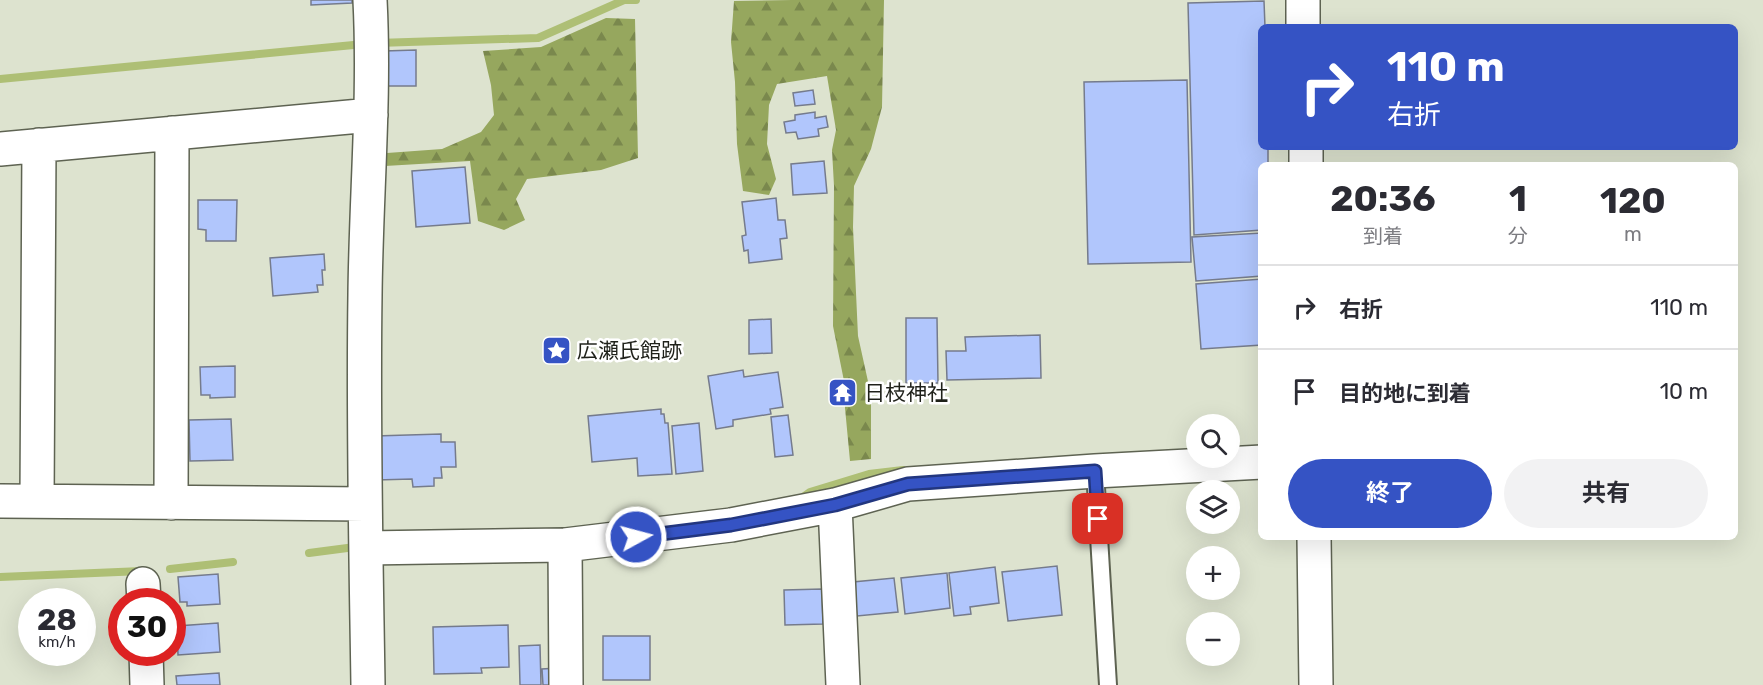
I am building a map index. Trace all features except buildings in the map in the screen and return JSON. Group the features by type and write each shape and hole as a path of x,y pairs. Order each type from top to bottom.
{"street":[{"path":"368,685 365,293 371,115 370,0"},
{"path":"1303,0 1303,24"},
{"path":"0,149 371,115"},
{"path":"171,502 172,133"},
{"path":"37,501 39,145"},
{"path":"366,548 565,545 731,525 835,505 908,484 1258,462"},
{"path":"0,501 365,504"},
{"path":"835,505 843,685"},
{"path":"1314,540 1316,685"},
{"path":"565,545 566,685"},
{"path":"146,666 147,685"}],"lane":[{"path":"1095,471 1108,685"}],"green space":[{"path":"884,0 882,107 871,149 854,186 853,227 858,336 871,395 871,459 850,461 845,386 833,326 832,150 836,130 827,76 777,84 769,105 767,144 776,179 769,195 743,191 737,144 731,42 734,1"},
{"path":"606,18 635,19 638,158 601,170 527,179 516,199 525,220 504,230 478,221 470,161 385,166 387,153 442,149 481,132 494,115 491,85 483,51 541,47"}],"waterway":[{"path":"377,43 538,38 624,0 636,0"},
{"path":"0,79 364,44"},
{"path":"799,500 810,492 869,474 903,470"},
{"path":"309,553 355,547"},
{"path":"170,569 233,562"},
{"path":"0,577 142,571"}],"place":[{"name":"広瀬氏館跡","path":"556,350"},
{"name":"日枝神社","path":"843,392"}],"route":[{"path":"636,537 731,525 835,505 908,484 1095,471 1098,519"}]}
